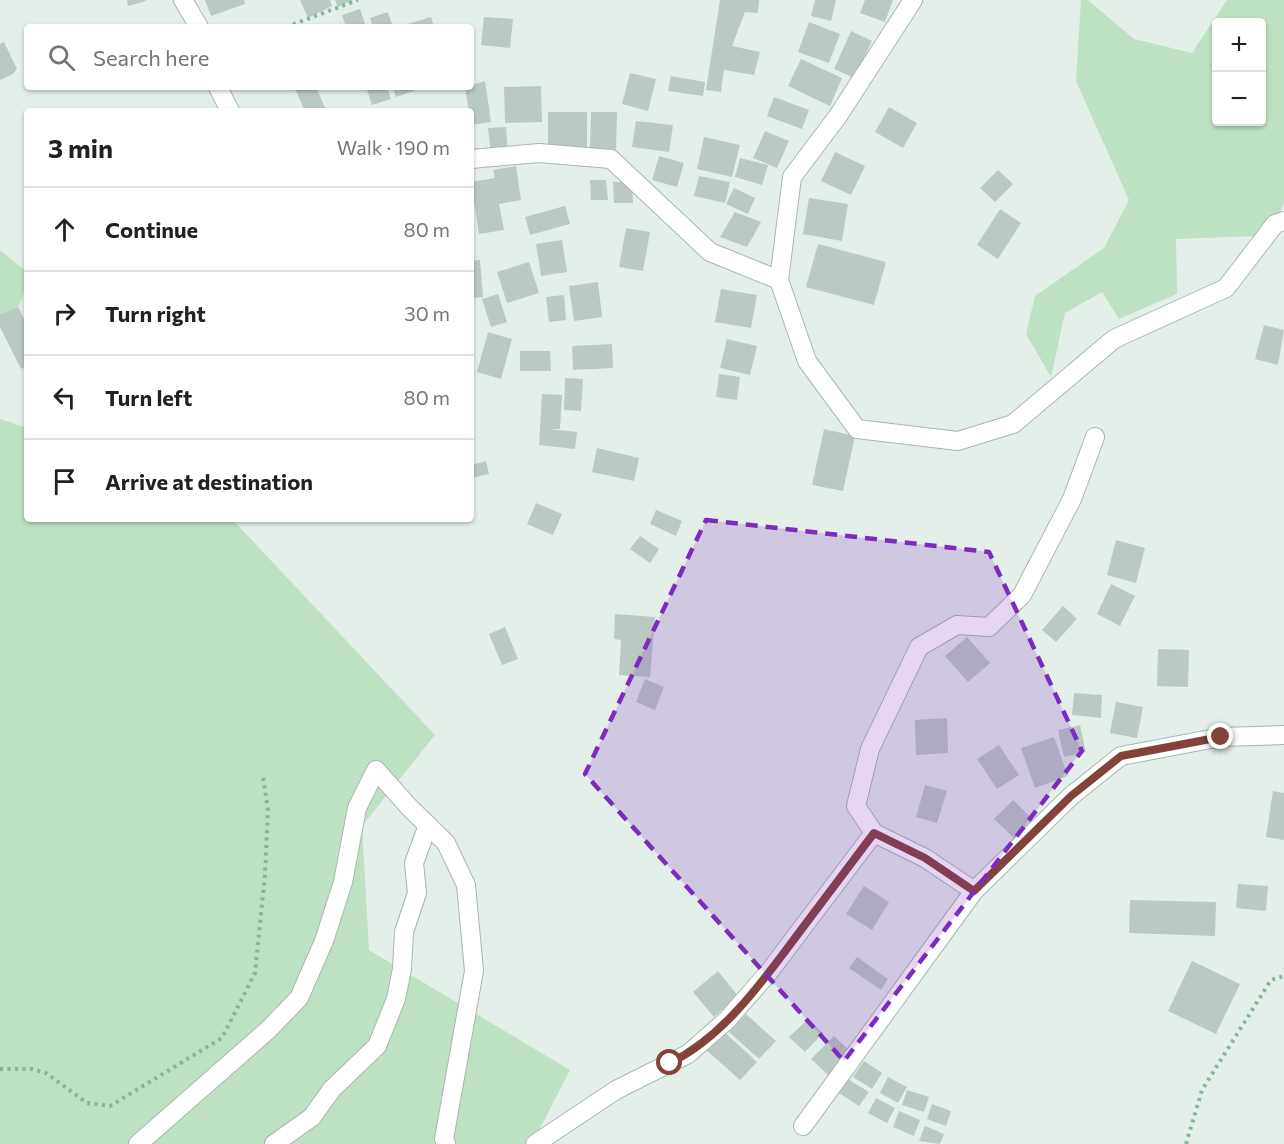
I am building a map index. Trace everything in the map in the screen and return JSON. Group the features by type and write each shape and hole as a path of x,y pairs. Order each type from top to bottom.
{"street":[{"path":"183,0 197,24"},
{"path":"913,0 844,107 792,177 779,280 807,362 857,429 957,441 1013,424 1114,339 1226,288 1275,224 1284,221"},
{"path":"220,90 228,108"},
{"path":"474,159 539,153 611,159 710,252 779,280"},
{"path":"974,891 925,858 874,833 856,806 870,749 919,647 957,626 989,627 1022,595 1072,499 1095,437"},
{"path":"803,1126 974,891 1071,796 1121,756 1221,737 1284,735"},
{"path":"138,1144 268,1029 299,998 324,941 344,882 357,808 376,770 446,843 466,885 474,971 453,1081 444,1139 446,1144"},
{"path":"274,1144 312,1117 332,1089 377,1046 396,999 404,932 417,893 414,863 428,825"},
{"path":"535,1144 616,1090 688,1054 727,1020 769,972 874,833"}],"path":[{"path":"294,24 358,0"},
{"path":"0,1069 32,1069 46,1073 87,1103 110,1106 222,1038 255,973 268,810 263,777"},
{"path":"1186,1144 1203,1090 1271,980 1284,975"}],"highlighted area":[{"path":"706,520 989,552 1082,751 844,1061 585,774"}],"green space":[{"path":"1081,0 1088,0 1134,39 1192,53 1212,23 1212,126 1266,126 1266,18 1215,18 1227,0 1284,0 1284,203 1275,224 1255,236 1176,239 1177,294 1119,319 1102,292 1065,313 1051,377 1026,334 1035,296 1104,248 1129,200 1076,81"},
{"path":"0,250 24,270 24,292 18,307 0,317"},
{"path":"0,419 24,427 24,522 235,522 435,735 362,826 369,950 570,1070 532,1144 0,1144"}],"building":[{"path":"127,0 145,0 146,1 128,6"},
{"path":"205,0 244,0 245,4 211,16"},
{"path":"300,0 330,0 332,6 308,18"},
{"path":"335,0 353,0 338,7"},
{"path":"720,0 759,0 758,13 745,12 732,46 760,52 754,75 724,70 721,92 706,90"},
{"path":"815,0 836,0 831,21 811,16"},
{"path":"865,0 893,0 885,22 860,13"},
{"path":"360,9 365,24 345,24 342,15"},
{"path":"388,12 392,24 372,24 370,18"},
{"path":"431,17 433,24 408,24"},
{"path":"484,17 513,19 510,48 481,45"},
{"path":"809,22 840,34 829,63 798,52"},
{"path":"851,31 872,41 854,78 834,69"},
{"path":"4,42 17,69 13,74 0,80 0,44"},
{"path":"801,59 842,78 830,106 788,86"},
{"path":"630,73 656,79 648,111 622,104"},
{"path":"671,76 705,82 703,96 668,91"},
{"path":"485,81 491,122 474,125 474,108 468,108 465,90 474,90 474,84"},
{"path":"541,86 542,122 505,123 504,87"},
{"path":"295,90 317,90 325,108 304,108"},
{"path":"367,90 388,90 391,99 372,105"},
{"path":"394,90 414,91 396,97"},
{"path":"774,97 809,110 802,129 767,116"},
{"path":"889,107 917,123 903,148 875,132"},
{"path":"548,112 587,112 587,148 548,149"},
{"path":"591,112 617,112 616,150 590,149"},
{"path":"636,121 673,125 669,152 632,147"},
{"path":"506,127 508,153 491,155 488,128"},
{"path":"765,131 789,141 777,168 753,158"},
{"path":"704,137 740,145 732,177 697,169"},
{"path":"835,152 865,166 851,195 821,181"},
{"path":"659,156 684,163 677,187 652,180"},
{"path":"740,158 768,165 762,185 735,177"},
{"path":"516,166 521,200 499,204 504,230 479,234 474,202 474,182 495,178 493,170"},
{"path":"998,170 1013,184 995,202 980,188"},
{"path":"699,176 730,182 725,203 694,196"},
{"path":"590,180 606,180 608,200 591,200"},
{"path":"613,182 632,182 633,203 614,203"},
{"path":"734,188 755,198 748,214 726,204"},
{"path":"809,198 848,204 842,241 803,234"},
{"path":"565,206 570,224 530,235 525,217"},
{"path":"1000,209 1021,223 998,259 977,245"},
{"path":"735,212 761,222 747,247 720,237"},
{"path":"626,228 650,232 643,271 619,267"},
{"path":"562,240 567,272 541,276 536,244"},
{"path":"818,244 886,262 874,305 806,287"},
{"path":"480,260 483,297 474,298 474,261"},
{"path":"529,262 539,293 507,303 497,272"},
{"path":"598,282 602,317 574,321 569,286"},
{"path":"721,289 757,295 751,328 715,322"},
{"path":"498,294 507,322 491,327 482,299"},
{"path":"564,295 566,320 549,322 546,297"},
{"path":"18,307 24,319 24,368 21,369 0,327 0,315"},
{"path":"1264,325 1284,330 1278,365 1255,359"},
{"path":"488,332 512,339 501,379 477,372"},
{"path":"727,339 757,346 750,375 720,368"},
{"path":"612,344 613,368 573,370 572,346"},
{"path":"520,351 550,351 551,371 520,371"},
{"path":"719,374 740,377 737,400 716,397"},
{"path":"565,378 583,379 581,411 564,410"},
{"path":"542,394 562,395 560,429 548,429 577,432 575,449 539,445"},
{"path":"824,429 855,436 843,491 812,485"},
{"path":"597,448 639,458 634,481 592,472"},
{"path":"486,461 489,474 474,477 474,464"},
{"path":"536,503 562,514 553,535 527,524"},
{"path":"656,510 682,521 676,536 650,524"},
{"path":"640,536 659,549 650,563 630,549"},
{"path":"1116,540 1145,548 1136,583 1107,575"},
{"path":"1111,584 1135,596 1120,626 1097,614"},
{"path":"1063,606 1077,619 1056,642 1042,630"},
{"path":"615,614 655,617 650,677 619,675 621,640 614,639"},
{"path":"505,627 518,659 502,665 489,634"},
{"path":"967,637 990,663 968,682 945,656"},
{"path":"1158,649 1189,650 1188,687 1157,686"},
{"path":"645,679 664,687 655,710 636,702"},
{"path":"1074,693 1102,695 1101,718 1072,715"},
{"path":"1116,702 1143,707 1137,738 1110,733"},
{"path":"947,718 948,753 916,755 915,720"},
{"path":"1080,725 1086,752 1064,757 1058,730"},
{"path":"1054,737 1068,776 1035,788 1021,748"},
{"path":"999,745 1019,775 997,789 977,759"},
{"path":"925,785 947,791 937,823 916,817"},
{"path":"1273,791 1284,793 1284,840 1266,837"},
{"path":"1013,800 1037,823 1018,842 994,819"},
{"path":"1238,884 1268,886 1266,911 1236,908"},
{"path":"864,886 889,902 872,930 846,914"},
{"path":"1130,900 1216,902 1215,936 1129,933"},
{"path":"857,957 888,979 881,990 849,968"},
{"path":"1192,961 1240,984 1216,1034 1168,1011"},
{"path":"718,971 738,996 714,1017 693,992"},
{"path":"746,1014 776,1041 759,1059 729,1032"},
{"path":"808,1019 823,1033 805,1052 789,1037"},
{"path":"722,1030 757,1062 740,1080 705,1049"},
{"path":"834,1036 851,1052 828,1075 811,1059"},
{"path":"864,1061 882,1073 872,1089 853,1077"},
{"path":"888,1077 907,1087 898,1103 880,1093"},
{"path":"848,1079 869,1092 859,1106 839,1093"},
{"path":"907,1090 929,1097 924,1112 902,1105"},
{"path":"876,1098 895,1108 887,1123 868,1113"},
{"path":"932,1104 951,1111 946,1126 927,1119"},
{"path":"899,1111 920,1120 914,1136 893,1127"},
{"path":"925,1126 944,1134 940,1144 919,1141"}],"route":[{"path":"670,1063 688,1054 727,1020 769,972 874,833 925,858 974,891 1071,796 1121,756 1221,737"}]}
